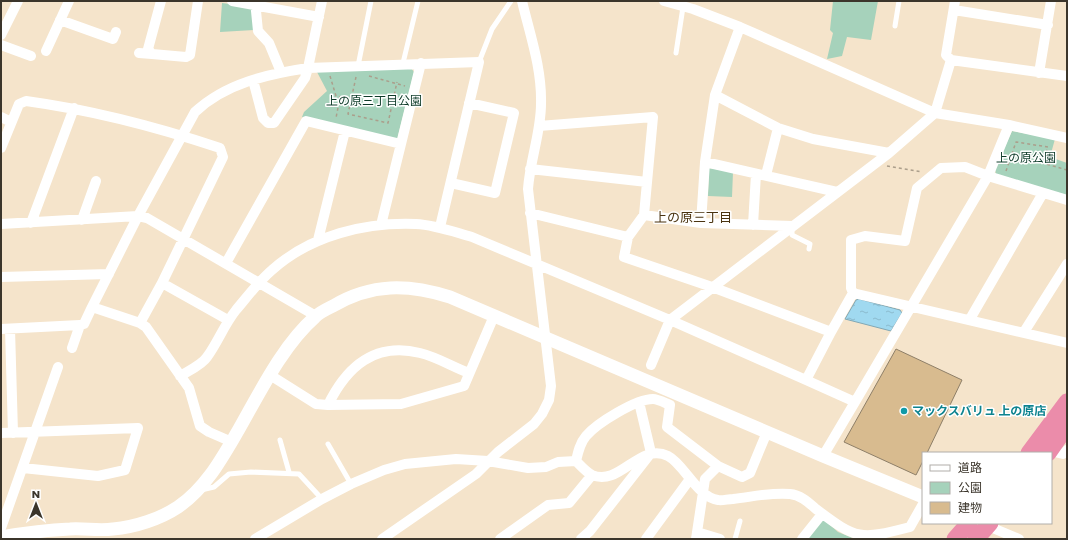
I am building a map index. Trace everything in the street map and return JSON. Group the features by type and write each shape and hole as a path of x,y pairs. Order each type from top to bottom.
{"highway":[{"path":"1030,452 1067,402"},
{"path":"1049,452 1067,426"},
{"path":"955,539 968,524"},
{"path":"976,539 986,524"}],"street":[{"path":"1,35 18,1"},
{"path":"46,51 69,1"},
{"path":"152,54 148,49 160,1"},
{"path":"139,53 186,57 190,55 198,1"},
{"path":"232,1 255,3 319,17"},
{"path":"254,80 263,118 268,123 274,123 306,78 322,1"},
{"path":"382,539 390,536 476,474 488,461 534,424 542,414 549,400 551,386 528,189 530,169 539,126 541,77 522,1"},
{"path":"664,1 691,6 935,113 1009,125 1067,138"},
{"path":"1039,72 1051,1"},
{"path":"255,3 258,31 269,43 281,72"},
{"path":"1048,25 955,5 946,55 951,60 1067,76"},
{"path":"60,20 113,39"},
{"path":"701,223 706,162 715,95 740,27"},
{"path":"1,45 31,56"},
{"path":"651,365 670,320 875,164 935,113 951,60"},
{"path":"14,432 5,329 84,324 138,216 195,112 209,99 226,89 281,72 308,68 327,67 357,69 403,64 479,62 440,227"},
{"path":"382,225 421,63"},
{"path":"715,95 778,128 813,139 889,153"},
{"path":"1,148 19,104 26,101 74,108 183,136 220,148 224,157 182,239 162,283 140,323"},
{"path":"451,183 496,193 514,113 469,103"},
{"path":"31,223 74,108"},
{"path":"1,117 11,122"},
{"path":"539,126 653,117 644,216 628,237 624,257 712,287 831,332"},
{"path":"226,263 306,121 402,144"},
{"path":"823,456 988,176 1009,125"},
{"path":"753,225 761,175 778,128"},
{"path":"318,240 345,131"},
{"path":"706,162 837,192"},
{"path":"806,380 853,293 851,288 851,240 865,236 905,241 917,188 941,168 965,167 988,176 1067,200"},
{"path":"530,169 647,182"},
{"path":"82,220 96,181"},
{"path":"970,319 1043,193"},
{"path":"530,213 628,237"},
{"path":"1,224 138,216 146,218 316,316"},
{"path":"644,216 701,223 792,226"},
{"path":"180,376 207,358 228,320 258,283 291,255 318,240 349,230 382,225 417,224 440,227 472,237 536,263 670,320 855,402"},
{"path":"1024,332 1067,264"},
{"path":"1,277 109,274"},
{"path":"162,283 228,320"},
{"path":"1,537 37,531 112,529 132,526 165,514 178,507 200,490 232,442 270,375 295,340 316,316 358,294 381,289 405,287 427,290 450,296 823,456 922,497"},
{"path":"853,293 970,319 1067,343"},
{"path":"92,307 140,323 146,327 189,388 200,426 209,432 232,442"},
{"path":"270,375 316,404 401,404 464,386 494,316"},
{"path":"72,348 80,325"},
{"path":"328,405 342,380 358,363 385,352 402,350 421,353 469,373"},
{"path":"1,528 58,367"},
{"path":"576,461 580,447 586,436 619,411 639,402 653,399 670,405 667,427 718,466 742,477 750,473 767,432"},
{"path":"639,402 651,453"},
{"path":"1,433 138,428 126,470 98,476 23,468"},
{"path":"1052,452 1063,454 1067,450"},
{"path":"581,539 590,531 651,453"},
{"path":"261,537 322,499 351,484 384,470 405,464 456,459 488,461 528,468 546,467 558,462 576,461 592,475 603,476 616,473 651,453 669,456 703,492 717,500 776,494 792,494 804,499 840,529 858,537 876,536 910,528 922,506"},
{"path":"718,466 705,479 696,535 720,539"},
{"path":"500,539 548,505 569,503 592,475"},
{"path":"646,539 690,479"},
{"path":"802,539 822,514"},
{"path":"986,524 1019,539"}],"lane":[{"path":"357,69 371,1"},
{"path":"403,64 418,1"},
{"path":"479,62 492,30 511,1"},
{"path":"895,26 899,1"},
{"path":"676,53 691,6"},
{"path":"792,226 792,235 810,244 809,248"},
{"path":"280,440 289,472"},
{"path":"328,444 351,484"},
{"path":"200,490 214,487 229,474 289,472 300,474 322,499"},
{"path":"735,539 740,521"}],"path":[{"path":"327,67 336,96 351,98"},
{"path":"397,82 388,123 348,114 357,69 405,84 403,92 413,95"},
{"path":"337,115 340,96"},
{"path":"1012,173 1006,171 1016,142 1048,147 1043,163 1067,170"},
{"path":"875,164 910,171"}],"green space":[{"path":"833,1 878,1 871,40 847,37 842,56 827,59 833,33 830,30"},
{"path":"222,3 252,7 254,30 220,32"},
{"name":"上の原三丁目公園","path":"411,68 414,72 397,140 302,117 304,112 327,91 317,72"},
{"name":"上の原公園","path":"1012,131 1055,139 1050,157 1067,163 1067,197 996,175 995,169"},
{"path":"709,168 733,172 732,197 708,196"},
{"path":"822,518 838,532 855,539 804,539"}],"water":[{"path":"859,299 900,310 902,313 891,331 845,319 856,300"}],"building":[{"name":"マックスバリュ 上の原店","path":"896,349 962,380 927,452 922,452 922,463 916,475 844,442"}],"place":[{"name":"マックスバリュ 上の原店","path":"904,411"}],"district":[{"name":"上の原三丁目","path":"693,217"}]}
